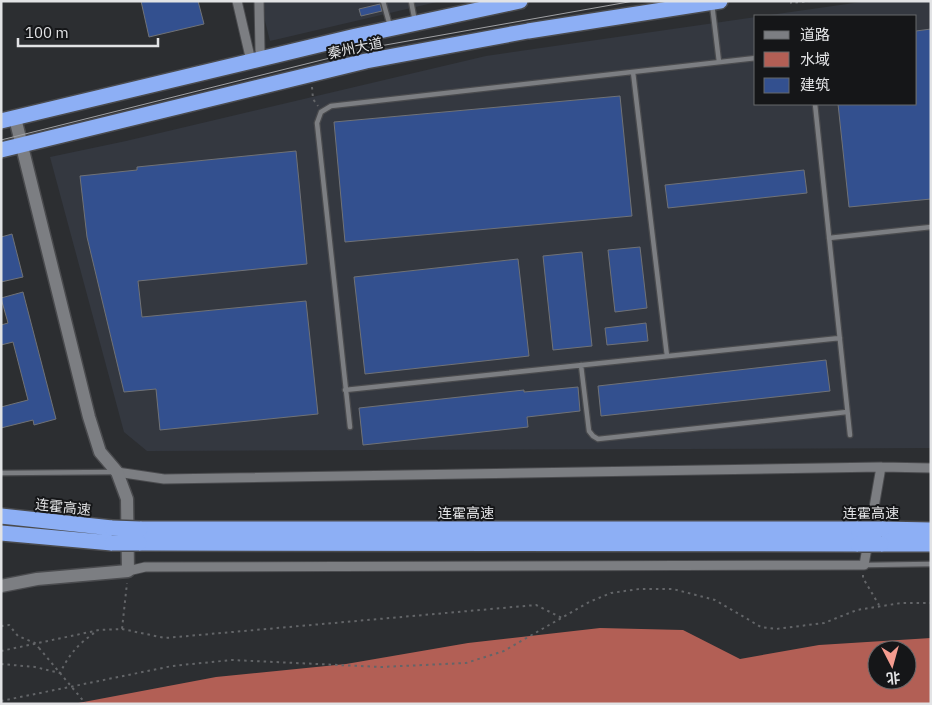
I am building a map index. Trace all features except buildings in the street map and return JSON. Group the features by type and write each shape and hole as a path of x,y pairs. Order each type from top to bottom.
{"highway":[{"name":"秦州大道","path":"8,120 256,59 390,28 520,1"},
{"name":"秦州大道","path":"1,150 366,61 528,31 716,2"},
{"name":"连霍高速","path":"1,516 112,535"},
{"name":"连霍高速","path":"881,537 931,530"},
{"name":"连霍高速","path":"1,532 140,536 858,536 881,537 931,544"}],"street":[{"path":"237,1 256,59"},
{"path":"256,59 260,50 259,1"},
{"path":"8,120 21,146 89,417 100,452 116,472 127,499 128,570"},
{"path":"116,472 164,478 881,467 931,468"},
{"path":"1,586 37,579 145,567 864,565 881,467"}],"lane":[{"path":"383,1 390,28"},
{"path":"411,1 416,23"},
{"path":"716,2 719,62"},
{"path":"350,427 317,123 321,112 331,106 754,58"},
{"path":"633,72 667,356"},
{"path":"814,105 850,435"},
{"path":"829,238 931,227"},
{"path":"346,390 840,338"},
{"path":"581,365 590,431 598,439 848,412"},
{"path":"1,473 116,472"},
{"path":"864,565 931,564"}],"path":[{"path":"791,2 812,1"},
{"path":"310,74 314,99 321,112"},
{"path":"864,565 863,578 880,606"},
{"path":"122,629 128,570"},
{"path":"1,701 172,666 232,660 381,666 466,663 504,651 589,602 611,593 639,589 673,589 715,600 761,627 776,629 824,623 857,610 880,606 931,603"},
{"path":"1,651 99,630 122,629 165,638 536,605 562,618"},
{"path":"1,626 9,626 18,636 35,643 86,704"},
{"path":"60,673 69,656 82,641 99,630"},
{"path":"1,664 35,667 60,673"}],"shaded area":[{"path":"260,1 441,1 270,41"},
{"path":"868,1 931,1 931,448 147,451 124,432 50,157 126,141 486,56 754,17 754,105 917,105 917,15 770,15"}],"water":[{"path":"600,628 683,630 740,659 819,645 867,642 867,690 917,690 917,640 899,640 931,638 931,704 73,704 216,677 346,664 468,643"}],"tram line":[{"path":"1,140 374,47 634,1"}]}
